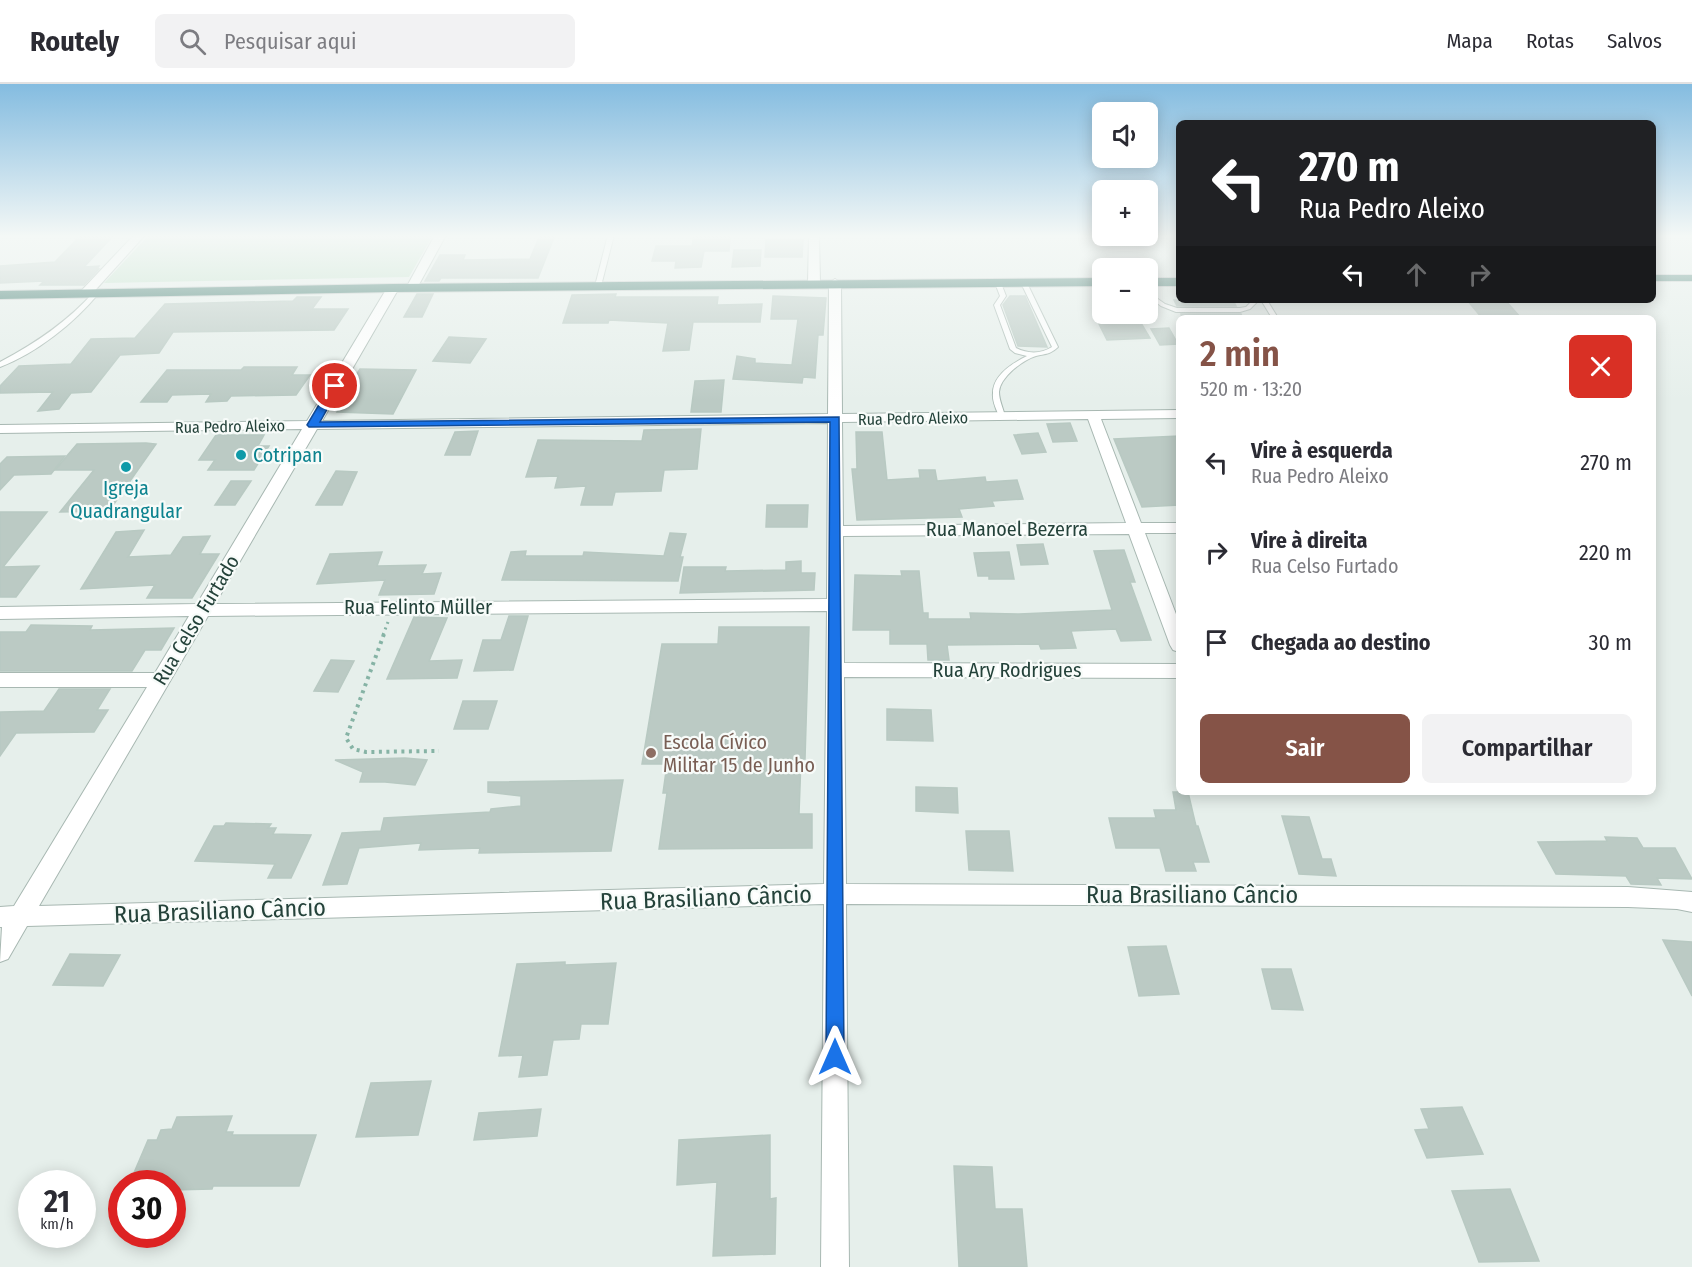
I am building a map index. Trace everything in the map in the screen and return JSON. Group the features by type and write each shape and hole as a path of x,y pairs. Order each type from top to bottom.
{"highway":[{"path":"0,295 260,290"}],"street":[{"name":"Rua Celso Furtado","path":"0,951 10,917 161,680 392,290"},
{"path":"835,290 835,1267"},
{"name":"Rua Pedro Aleixo","path":"0,429 1176,414"},
{"path":"1093,415 1176,637"},
{"name":"Rua Manoel Bezerra","path":"835,531 1176,528"},
{"name":"Rua Felinto Müller","path":"0,613 393,607 835,605"},
{"name":"Rua Ary Rodrigues","path":"835,670 1176,671"},
{"path":"0,680 161,680"},
{"name":"Rua Brasiliano Câncio","path":"10,917 835,894 1628,897 1677,899 1692,902"}],"lane":[{"path":"1001,290 1003,296 997,305 1013,349 1025,354 1048,352 1055,346 1028,290"},
{"path":"0,365 54,335 67,324 91,293"},
{"path":"1158,301 1176,310 1240,310 1248,308 1253,303"},
{"path":"1002,416 996,393 998,385 1014,366 1036,354"}],"path":[{"path":"393,607 346,738 353,749 366,752 439,751"}],"building":[{"path":"417,294 433,294 422,317 404,317"},
{"path":"616,294 615,297 718,297 717,305 762,304 760,322 693,322 689,350 663,351 668,323 609,320 608,323 563,323 572,295"},
{"path":"773,296 826,298 823,335 818,335 815,378 803,377 802,383 733,379 737,356 755,359 755,363 792,365 798,319 771,319"},
{"path":"1010,296 1025,296 1047,347 1018,346 1003,305"},
{"path":"297,297 321,297 312,309 348,309 334,330 173,332 159,353 120,355 91,392 71,393 59,409 38,411 53,392 0,393 0,386 19,366 71,364 91,339 135,338 165,304 293,301"},
{"path":"1174,300 1176,303 1234,303 1236,306 1177,306"},
{"path":"1470,303 1508,303 1518,315 1480,315"},
{"path":"1181,314 1242,315 1181,315"},
{"path":"1099,324 1142,324 1150,338 1107,340"},
{"path":"1169,328 1176,344 1160,345 1151,329"},
{"path":"449,337 486,339 470,363 433,361"},
{"path":"244,367 297,367 292,375 310,375 296,395 231,396 227,401 206,402 211,394 172,395 167,402 141,402 167,370 241,370"},
{"path":"360,369 416,370 393,414 337,412 352,387 348,387"},
{"path":"724,380 721,412 691,412 695,381"},
{"path":"1070,423 1077,441 1053,442 1047,424"},
{"path":"701,429 697,469 664,470 661,491 615,492 612,505 581,505 586,486 555,488 558,476 526,477 538,440 642,441 644,430"},
{"path":"478,431 470,455 445,455 455,432"},
{"path":"856,432 882,432 887,480 920,478 919,470 935,470 937,481 985,477 986,482 1017,480 1023,499 992,501 994,506 959,509 962,517 857,520 852,469 857,469"},
{"path":"1038,433 1046,452 1022,454 1014,435"},
{"name":"Cotripan","path":"216,435 264,435 258,446 269,446 254,470 208,470 215,460 199,460"},
{"path":"1176,436 1176,505 1142,507 1114,439"},
{"path":"77,444 156,444 109,511 60,512 94,470 55,470"},
{"path":"65,456 51,474 14,475 0,490 0,464 7,457"},
{"path":"336,471 357,472 342,505 316,505"},
{"path":"231,481 251,481 235,505 215,505"},
{"path":"767,505 808,505 807,527 766,527"},
{"path":"0,512 47,512 3,567 39,566 16,597 0,597"},
{"path":"144,530 128,557 171,555 183,537 210,536 200,554 219,554 192,598 147,598 155,585 81,589 116,532"},
{"path":"670,533 686,534 680,557 683,557 678,581 502,580 511,552 526,551 525,556 583,556 584,552 664,556"},
{"path":"1043,544 1048,564 1021,565 1017,545"},
{"path":"1124,550 1135,582 1130,582 1151,640 1121,641 1116,629 1071,631 1076,648 1041,649 1039,644 947,645 949,660 928,660 927,644 890,644 890,630 853,630 855,575 902,576 901,571 919,571 923,613 928,613 928,619 971,619 970,613 1019,614 1112,610 1094,551"},
{"path":"382,552 377,566 426,565 422,574 441,573 434,594 379,595 385,580 317,584 330,554"},
{"path":"1009,552 1014,579 989,579 989,576 978,576 974,553"},
{"path":"801,561 801,573 815,573 814,590 680,593 684,567 726,567 725,571 786,570 786,562"},
{"path":"509,616 528,616 513,670 474,671 483,640 501,640"},
{"path":"414,617 447,618 429,661 462,660 457,678 387,679"},
{"path":"31,625 92,626 90,630 174,628 161,650 145,650 132,671 0,671 0,632 26,632"},
{"path":"719,627 809,627 805,759 801,759 799,814 812,814 812,848 659,849 667,793 663,793 667,764 642,764 662,644 718,644"},
{"path":"331,660 354,661 338,692 314,691"},
{"path":"59,689 110,689 97,710 108,710 94,732 16,733 0,756 0,712 44,711"},
{"path":"463,701 497,701 488,729 454,729"},
{"path":"887,709 931,710 933,741 887,740"},
{"path":"405,758 427,760 415,785 360,782 363,772 335,760"},
{"path":"623,780 611,851 479,853 480,848 419,850 421,843 359,848 347,884 323,885 342,833 381,831 384,818 490,812 491,809 521,806 521,796 488,792 488,782"},
{"path":"916,787 957,788 958,813 916,811"},
{"path":"1173,792 1176,792 1176,795 1189,795 1196,826 1198,826 1209,862 1193,862 1196,871 1166,871 1160,848 1116,848 1109,818 1156,818 1154,810 1176,810"},
{"path":"1282,816 1309,817 1322,859 1331,859 1336,876 1299,874"},
{"path":"226,823 271,824 268,828 276,828 273,834 311,835 291,878 268,878 275,864 195,861 214,826 224,826"},
{"path":"966,831 1009,831 1013,871 969,870"},
{"path":"1605,837 1637,838 1643,848 1675,848 1692,879 1657,878 1661,885 1631,884 1626,876 1556,874 1538,842 1607,841"},
{"path":"1663,940 1692,942 1692,996"},
{"path":"1166,946 1179,994 1139,996 1128,947"},
{"path":"70,954 120,955 103,986 53,985"},
{"path":"565,962 565,965 616,963 608,1024 581,1024 579,1039 553,1040 547,1075 519,1077 523,1055 499,1056 517,964"},
{"path":"1262,969 1291,969 1303,1010 1272,1009"},
{"path":"431,1081 418,1135 356,1137 371,1083"},
{"path":"1462,1107 1483,1154 1427,1158 1415,1130 1429,1129 1421,1109"},
{"path":"541,1109 537,1136 474,1140 479,1113"},
{"path":"232,1116 226,1132 233,1132 232,1135 316,1135 299,1186 213,1186 212,1189 186,1190 186,1170 135,1170 148,1140 157,1140 161,1130 172,1129 177,1117"},
{"path":"770,1135 770,1199 776,1198 775,1254 713,1256 717,1182 677,1185 679,1140"},
{"path":"954,1166 992,1167 995,1209 1022,1209 1027,1267 959,1267"},
{"path":"1510,1189 1539,1261 1479,1262 1452,1191"}],"place":[{"name":"Cotripan","path":"241,455"},
{"name":"Igreja Quadrangular","path":"126,467"},
{"name":"Escola Cívico Militar 15 de Junho","path":"651,753"}],"route":[{"path":"335,386 312,425 835,419 835,1057"}]}
